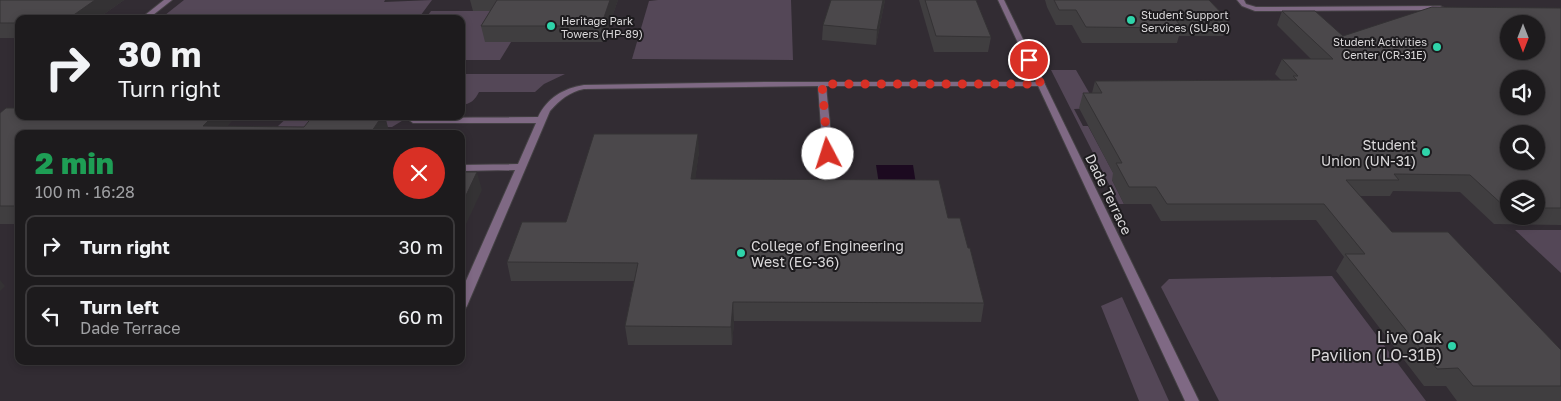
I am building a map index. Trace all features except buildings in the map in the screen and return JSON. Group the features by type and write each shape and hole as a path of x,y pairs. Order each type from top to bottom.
{"street":[{"path":"148,15 169,0"},
{"name":"Dade Terrace","path":"1001,0 1192,401"},
{"path":"1240,0 1248,7 1260,9 1453,8"},
{"path":"465,297 541,120 552,102 573,88 822,84 1041,84"},
{"path":"822,84 828,154"},
{"path":"413,120 541,120"},
{"path":"465,168 520,167"}],"shaded area":[{"path":"0,0 1561,0 1561,401 0,401"},
{"path":"184,0 385,0 384,2 432,0 421,15 165,15"},
{"path":"791,0 793,60 632,59 649,1"},
{"path":"431,11 503,11 511,42 500,60 465,60 465,15 428,15"},
{"path":"1051,70 1076,70 1098,108 1074,109 1083,126 1088,126 1117,180 1112,180 1124,204 1119,204"},
{"path":"465,74 565,74 544,84 535,92 479,92 465,104"},
{"path":"285,120 403,120 392,127 320,127 304,130 280,130 278,126"},
{"path":"876,165 913,165 916,184 879,184"},
{"path":"1515,230 1561,230 1561,273"},
{"path":"1332,276 1426,401 1219,401 1161,287 1169,279"},
{"path":"1122,297 1169,401 1139,401 1101,306"}],"place":[{"name":"Student Support Services (SU-80)","path":"1131,20"},
{"name":"Heritage Park Towers (HP-89)","path":"551,26"},
{"name":"Student Activities Center (CR-31E)","path":"1437,47"},
{"name":"Student Union (UN-31)","path":"1426,152"},
{"name":"College of Engineering West (EG-36)","path":"741,253"},
{"name":"Live Oak Pavilion (LO-31B)","path":"1452,346"}],"route":[{"path":"828,154 822,84 1041,84 1029,60"}]}
